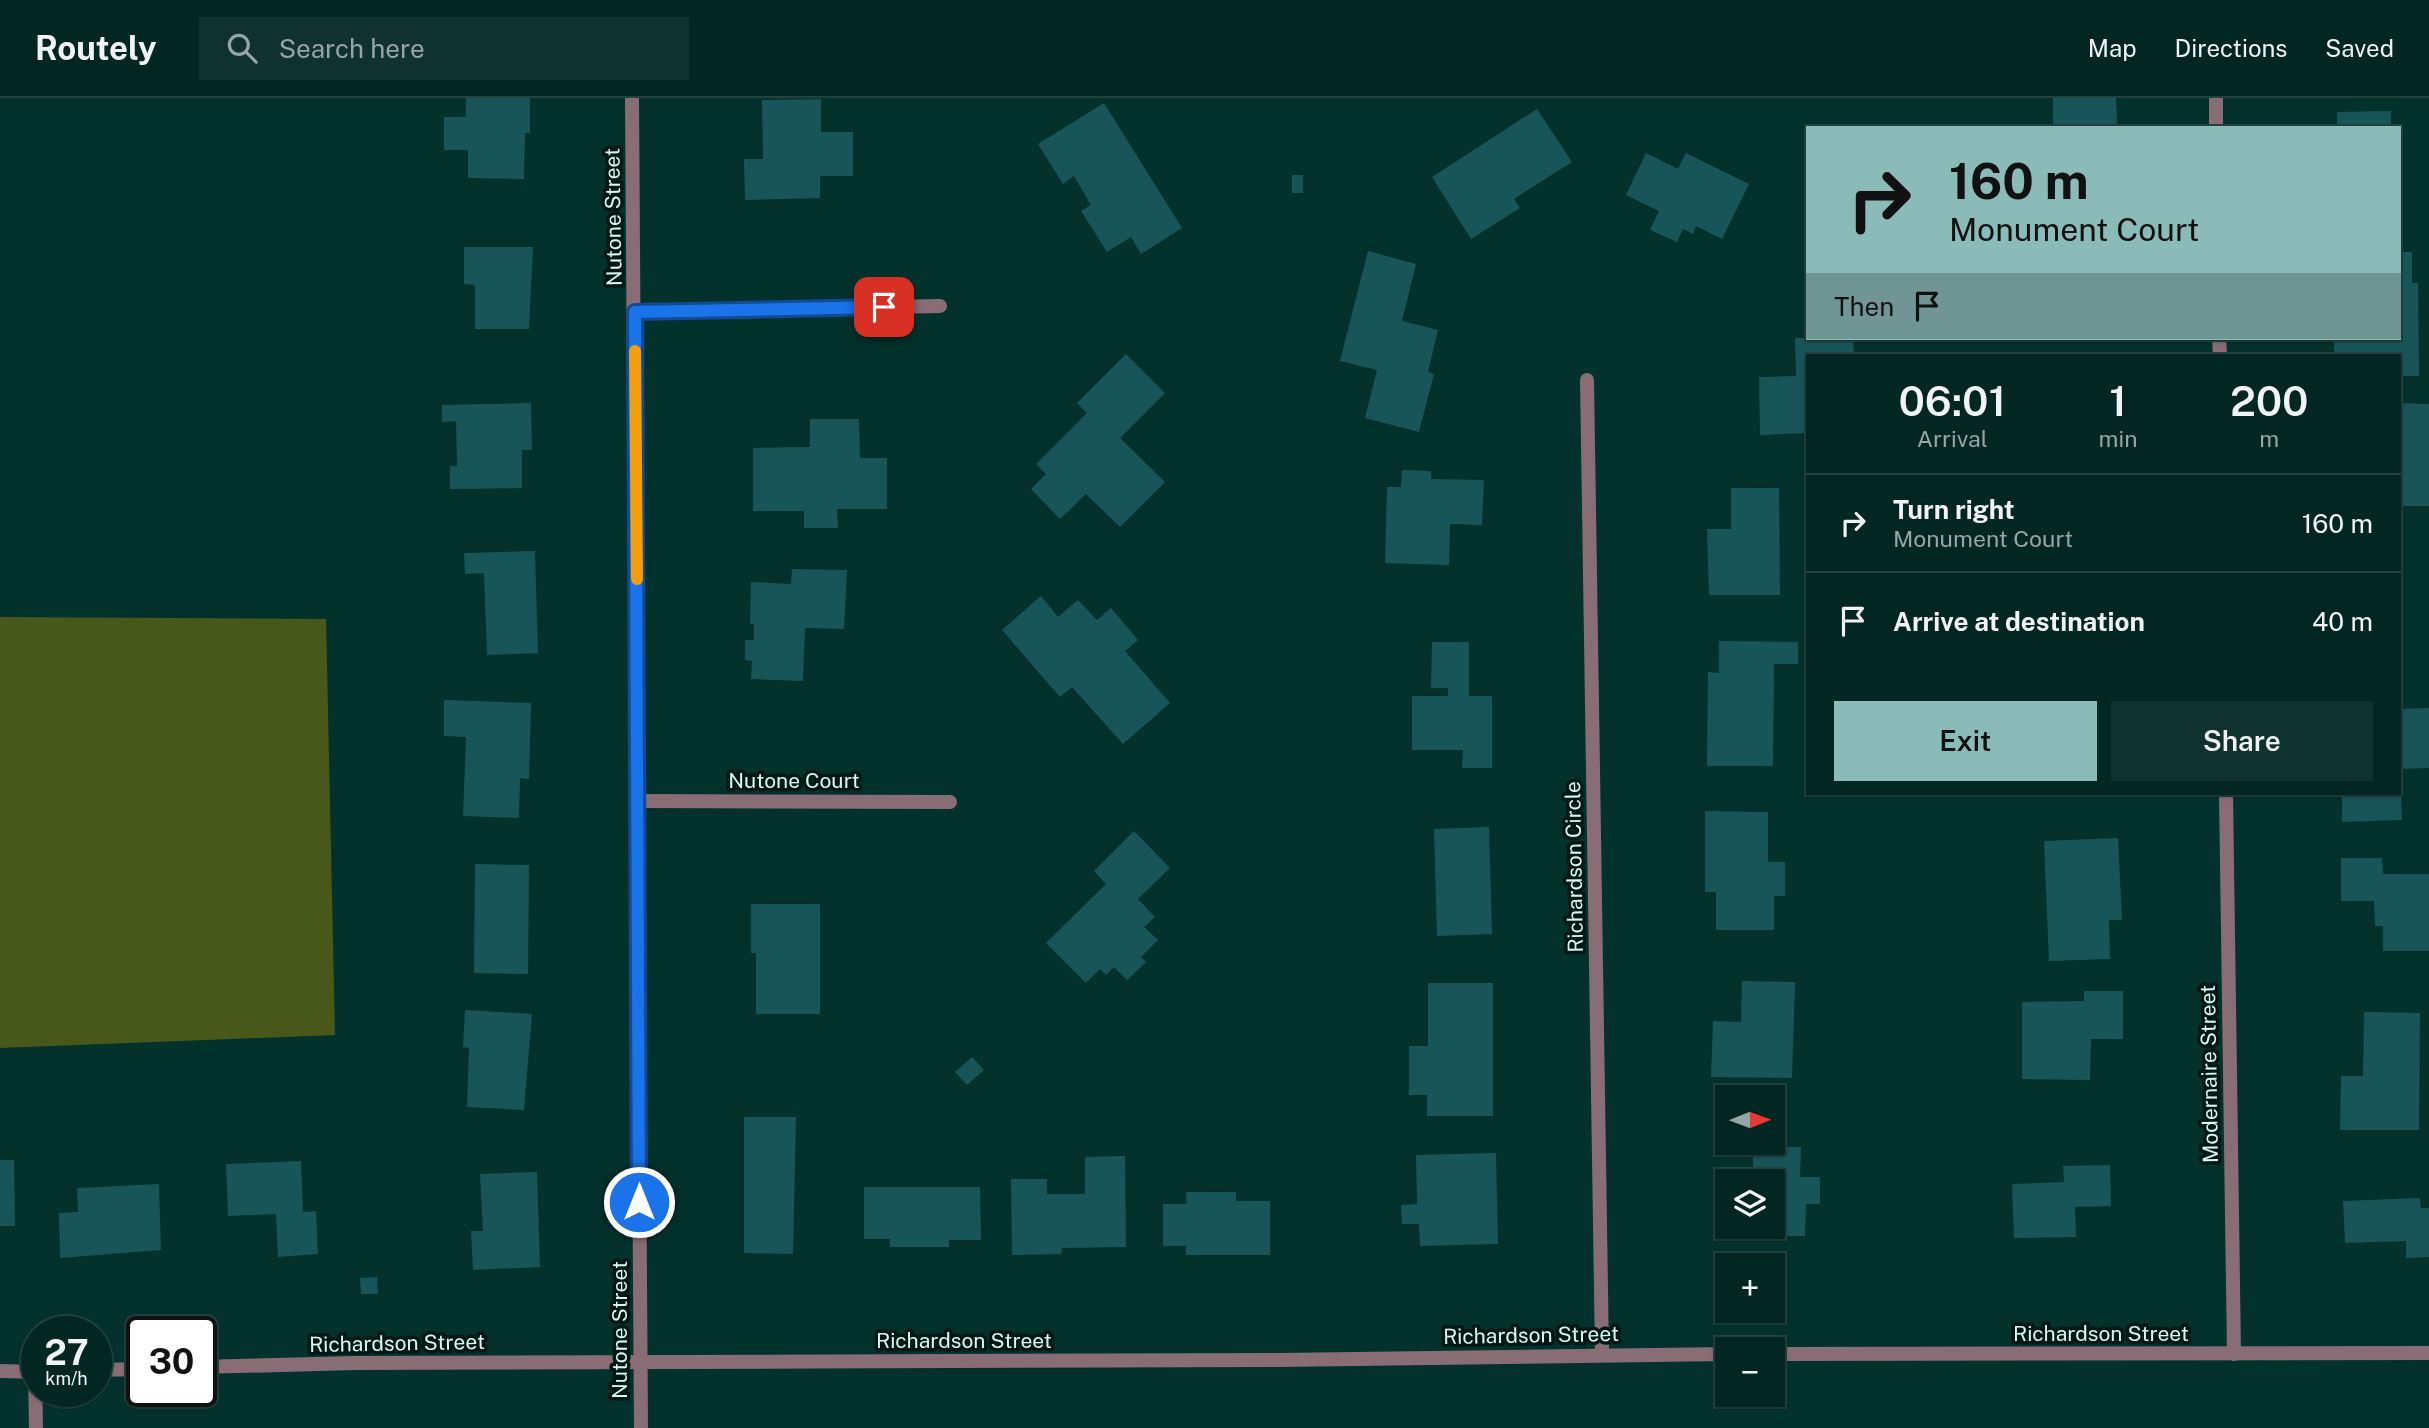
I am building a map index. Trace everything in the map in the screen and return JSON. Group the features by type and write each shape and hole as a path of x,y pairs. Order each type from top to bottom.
{"street":[{"name":"Nutone Street","path":"632,98 641,1428"},
{"path":"2216,98 2216,126"},
{"path":"635,312 940,306"},
{"name":"Richardson Circle","path":"1587,380 1602,1354"},
{"name":"Modernaire Street","path":"2226,795 2234,1354"},
{"name":"Nutone Court","path":"638,801 950,802"},
{"name":"Richardson Street","path":"1785,1354 2429,1353"},
{"name":"Richardson Street","path":"217,1367 640,1362 1279,1360 1715,1354"},
{"path":"0,1371 21,1372"},
{"path":"36,1407 36,1428"}],"green space":[{"path":"0,617 326,619 335,1035 0,1048"}],"building":[{"path":"466,98 530,98 530,133 525,133 524,179 468,178 468,150 444,150 444,117 466,117"},
{"path":"2053,98 2116,98 2117,125 2053,126"},
{"path":"821,99 821,132 853,132 853,176 820,176 820,198 745,200 744,159 763,159 762,100"},
{"path":"1104,103 1182,228 1141,254 1131,237 1107,252 1081,211 1091,205 1074,176 1063,184 1038,144"},
{"path":"1537,109 1572,162 1514,199 1520,208 1471,239 1432,177"},
{"path":"2391,111 2391,126 2337,126 2337,112"},
{"path":"1646,153 1678,169 1686,153 1749,184 1722,239 1696,226 1693,234 1683,229 1677,242 1650,230 1659,211 1626,195"},
{"path":"1292,175 1303,175 1303,193 1292,193"},
{"path":"464,247 533,247 529,329 475,329 475,285 464,284"},
{"path":"1368,251 1416,264 1402,321 1438,330 1428,372 1434,374 1419,432 1365,418 1377,370 1340,361"},
{"path":"2401,252 2412,252 2412,283 2418,283 2419,376 2401,376 2401,354 2334,354 2334,340 2401,340"},
{"path":"1795,338 1853,340 1854,354 1806,354 1806,433 1760,435 1759,377 1796,376"},
{"path":"1126,354 1165,393 1120,438 1165,482 1120,527 1086,494 1060,519 1031,489 1046,474 1036,464 1087,413 1077,403"},
{"path":"531,403 532,450 522,450 522,488 450,489 450,466 457,466 456,421 442,422 442,405"},
{"path":"2401,403 2429,404 2429,506 2401,506"},
{"path":"810,419 859,419 860,458 887,458 887,509 837,509 838,528 804,528 804,511 753,511 753,448 810,447"},
{"path":"1402,470 1431,471 1431,479 1484,480 1482,525 1450,524 1449,565 1385,563 1387,487 1401,487"},
{"path":"1731,488 1779,488 1780,595 1709,595 1707,529 1731,529"},
{"path":"535,551 538,653 487,655 484,573 465,574 464,553"},
{"path":"792,569 847,570 844,629 805,628 803,681 751,679 752,661 745,660 745,640 754,640 754,624 750,624 751,582 791,584"},
{"path":"1041,596 1058,617 1078,600 1097,620 1111,608 1138,640 1125,651 1170,703 1123,744 1072,687 1060,697 1002,630"},
{"path":"2401,597 2402,597 2401,673"},
{"path":"1719,641 1798,642 1798,664 1774,664 1773,766 1707,766 1708,672 1719,673"},
{"path":"1432,642 1469,642 1469,696 1492,696 1492,768 1462,768 1463,750 1412,750 1412,696 1448,696 1448,688 1431,688"},
{"path":"444,700 531,703 529,779 520,778 519,818 463,816 466,737 444,736"},
{"path":"2429,708 2429,768 2401,769 2401,709"},
{"path":"2401,793 2402,820 2342,822 2342,795"},
{"path":"1705,811 1768,812 1768,862 1785,862 1785,896 1774,896 1774,930 1716,930 1716,892 1705,892"},
{"path":"1489,827 1492,934 1437,936 1434,829"},
{"path":"1134,831 1170,868 1138,899 1155,917 1144,927 1158,940 1141,957 1146,962 1127,980 1114,967 1106,975 1100,969 1086,983 1046,943 1106,884 1094,871"},
{"path":"2118,838 2122,920 2109,920 2110,959 2049,961 2044,841"},
{"path":"2341,858 2382,858 2383,874 2429,874 2429,951 2383,951 2383,926 2375,926 2374,901 2341,901"},
{"path":"475,864 529,865 528,974 474,973"},
{"path":"751,904 820,904 820,1014 756,1014 756,953 751,953"},
{"path":"1742,981 1795,982 1792,1078 1711,1077 1713,1021 1741,1022"},
{"path":"1428,983 1493,983 1493,1116 1427,1116 1427,1095 1409,1095 1409,1046 1428,1046"},
{"path":"2084,991 2123,991 2123,1039 2091,1039 2090,1080 2022,1079 2022,1002 2084,1001"},
{"path":"465,1010 532,1014 524,1110 467,1107 469,1048 463,1047"},
{"path":"2364,1012 2420,1013 2419,1130 2340,1130 2341,1076 2363,1076"},
{"path":"972,1057 984,1070 967,1085 955,1072"},
{"path":"744,1117 796,1117 793,1254 744,1253"},
{"path":"1785,1147 1801,1147 1800,1177 1820,1177 1820,1204 1806,1204 1805,1236 1785,1236 1785,1169 1753,1169 1753,1155 1785,1155"},
{"path":"1496,1153 1498,1244 1420,1246 1419,1224 1402,1224 1401,1205 1417,1204 1416,1155"},
{"path":"1125,1156 1126,1247 1062,1248 1061,1254 1012,1255 1011,1179 1047,1179 1047,1194 1085,1194 1085,1157"},
{"path":"0,1160 14,1160 15,1226 0,1226"},
{"path":"301,1161 303,1212 316,1211 318,1254 278,1257 276,1214 228,1216 226,1164"},
{"path":"2110,1165 2111,1206 2075,1207 2076,1237 2014,1238 2012,1184 2064,1182 2063,1166"},
{"path":"537,1172 540,1267 473,1270 471,1231 483,1231 480,1174"},
{"path":"159,1184 161,1250 60,1258 59,1213 78,1212 77,1188"},
{"path":"864,1187 980,1187 981,1240 949,1240 949,1247 890,1247 890,1239 864,1239"},
{"path":"1186,1192 1236,1192 1236,1201 1270,1201 1270,1255 1186,1255 1186,1246 1163,1246 1163,1204 1187,1204"},
{"path":"1715,1192 1715,1236 1713,1236"},
{"path":"2420,1198 2421,1208 2429,1208 2429,1257 2406,1258 2406,1241 2345,1243 2343,1201"},
{"path":"377,1277 378,1294 361,1294 360,1278"}],"slow traffic":[{"path":"635,351 637,579"}],"route":[{"path":"639,1202 635,312 884,307"}]}
